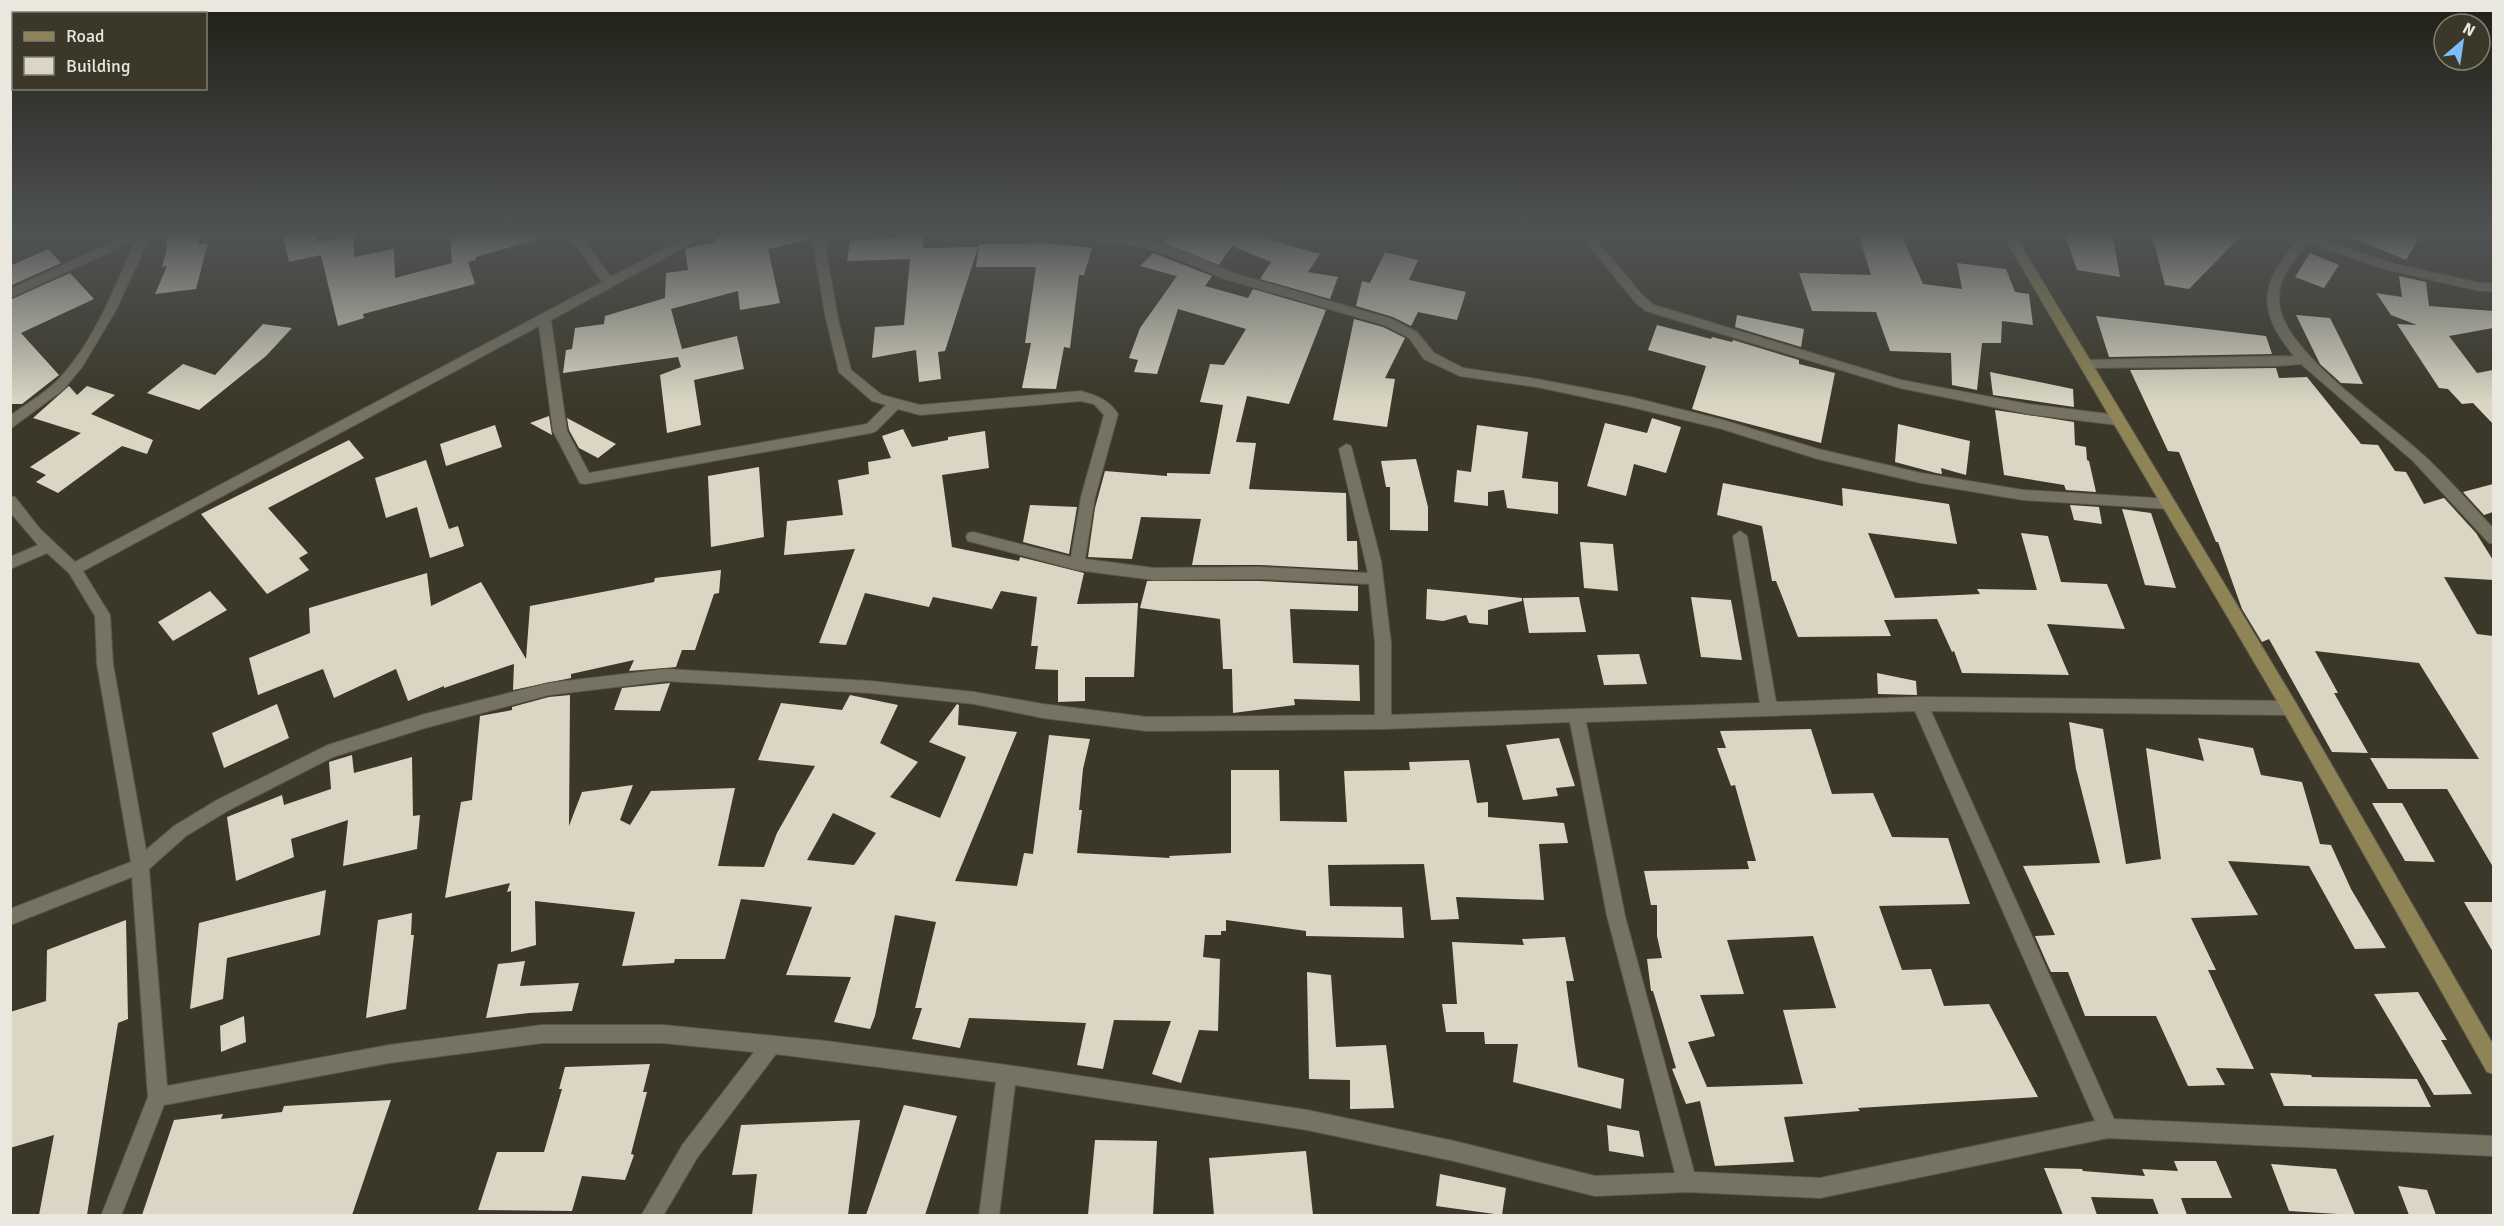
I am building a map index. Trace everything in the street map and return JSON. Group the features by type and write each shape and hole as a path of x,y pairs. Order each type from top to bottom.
{"street":[{"path":"10,424 25,409 63,382 92,346 118,289"},
{"path":"74,569 597,289"},
{"path":"827,289 845,372 876,398 920,410 1081,396 1099,401 1111,414 1088,497 1077,564"},
{"path":"1275,289 1388,322 1413,334 1429,356 1460,372 1537,383 1631,402 1722,425 1818,454 1920,478 2023,495 2170,504"},
{"path":"1631,289 1650,308 1900,384 2028,409 2118,420"},
{"path":"2041,289 2290,708 2493,1065"},
{"path":"2275,289 2272,305 2277,322 2295,350 2418,458 2493,539"},
{"path":"544,318 560,431 585,479 871,428 896,403"},
{"path":"2085,364 2304,360"},
{"path":"1346,449 1374,561 1383,643 1383,722"},
{"path":"10,501 35,533 74,569 102,615 105,664 140,866 158,1097 111,1215"},
{"path":"1740,536 1768,708"},
{"path":"973,537 1077,564 1154,574 1260,573 1375,579"},
{"path":"10,564 49,546"},
{"path":"10,917 140,866 180,831 223,805 328,752 425,721 549,689 666,675 870,687 974,698 1043,711 1147,724 1383,722 1920,704 2290,708"},
{"path":"1920,704 2108,1128"},
{"path":"1576,714 1616,915 1687,1182"},
{"path":"158,1097 389,1054 542,1034 663,1034 1007,1074 1306,1120 1454,1151 1595,1186 1687,1182 1820,1188 2108,1128 2493,1146"},
{"path":"651,1215 690,1150 771,1045"},
{"path":"989,1215 1007,1074"}],"building":[{"path":"34,289 85,289 94,299 21,333 59,375 22,404 10,404 10,300"},
{"path":"157,289 194,289 155,294"},
{"path":"329,289 456,289 363,314 364,318 338,326"},
{"path":"665,289 777,289 780,303 740,310 738,291 671,309 682,349 737,336 744,369 694,380 701,425 667,433 660,375 681,367 678,357 563,373 566,350 572,349 575,328 604,324 605,316 665,298"},
{"path":"907,289 965,289 945,351 938,352 941,379 919,382 916,350 872,358 875,327 904,325"},
{"path":"1033,289 1077,289 1070,348 1064,347 1056,389 1022,388 1031,343 1025,343"},
{"path":"1168,289 1217,289 1248,298 1254,289 1326,310 1289,404 1247,396 1236,442 1256,443 1249,489 1346,493 1347,541 1357,541 1358,570 1260,565 1192,565 1201,519 1141,517 1132,559 1088,557 1095,508 1105,471 1167,476 1167,473 1210,474 1223,405 1200,402 1210,364 1224,365 1246,329 1178,309 1157,374 1134,372 1138,360 1129,358 1140,328"},
{"path":"1296,289 1334,289 1330,299"},
{"path":"1360,289 1453,289 1466,292 1457,320 1418,312 1411,326 1393,317 1356,306"},
{"path":"1805,289 2014,289 2015,292 2029,294 2033,325 2002,321 2001,343 1982,343 1977,390 1952,385 1951,353 1890,351 1876,312 1812,311"},
{"path":"2401,289 2427,289 2429,306 2493,311 2493,328 2449,336 2477,373 2493,370 2493,424 2473,403 2462,404 2448,389 2439,388 2397,324 2417,325 2391,315 2376,293 2402,297"},
{"path":"1737,315 1804,329 1801,347 1735,327"},
{"path":"2296,315 2330,318 2363,384 2341,383 2320,364"},
{"path":"2096,316 2266,336 2272,354 2109,357"},
{"path":"1354,319 1383,327 1405,338 1385,378 1395,379 1387,427 1333,420"},
{"path":"263,324 292,328 266,356 199,410 147,393 183,364 215,375"},
{"path":"1657,325 1711,339 1712,337 1732,342 1733,340 1799,360 1799,364 1835,373 1821,443 1692,409 1706,366 1648,350"},
{"path":"2276,368 2279,378 2307,377 2361,444 2378,445 2395,471 2406,472 2424,504 2444,498 2476,533 2493,560 2493,580 2444,577 2477,634 2493,636 2493,867 2447,789 2388,789 2370,758 2479,759 2419,663 2315,651 2338,693 2334,693 2368,753 2332,752 2269,639 2262,642 2242,609 2218,542 2216,542 2179,452 2168,451 2130,370"},
{"path":"1990,372 2073,389 2074,407 1993,395"},
{"path":"69,386 77,395 87,386 115,395 91,414 153,440 147,454 122,446 58,493 36,482 46,475 30,467 81,433 33,418"},
{"path":"1995,410 2074,422 2075,445 2086,447 2087,460 2096,492 2066,490 2064,485 2004,475"},
{"path":"549,416 552,435 530,423"},
{"path":"567,418 616,444 598,458 579,448 569,430"},
{"path":"1652,418 1681,427 1666,473 1634,464 1626,496 1587,486 1605,423 1647,433"},
{"path":"1898,424 1970,441 1966,475 1941,468 1942,474 1936,473 1895,462"},
{"path":"495,425 502,447 446,466 440,444"},
{"path":"1477,425 1528,432 1522,478 1558,482 1558,514 1507,508 1504,490 1488,492 1488,506 1454,502 1457,470 1471,472"},
{"path":"903,429 912,447 948,440 948,437 985,431 989,468 942,475 952,547 1019,561 1020,557 1084,573 1077,604 1138,603 1134,677 1085,677 1085,701 1058,702 1058,670 1035,669 1038,646 1031,646 1037,597 1001,591 992,609 933,597 929,607 865,593 846,645 819,643 855,549 784,555 787,521 843,515 838,480 869,474 868,462 891,458 882,436"},
{"path":"349,440 364,458 268,508 308,553 299,558 309,570 267,594 201,514"},
{"path":"1416,459 1428,507 1428,531 1390,530 1390,487 1386,487 1381,461"},
{"path":"426,460 449,529 458,526 464,546 430,558 417,507 386,518 375,478"},
{"path":"759,467 764,537 711,547 708,476"},
{"path":"1723,483 1843,506 1842,488 1949,504 1957,544 1868,533 1895,598 1980,594 1977,589 2037,590 2021,533 2048,536 2061,582 2107,584 2125,629 2047,624 2069,675 1962,673 1954,651 1952,652 1937,619 1884,620 1891,636 1798,637 1776,581 1772,581 1762,526 1717,515"},
{"path":"2493,484 2493,512 2484,515 2463,492"},
{"path":"1030,505 1077,507 1069,554 1023,542"},
{"path":"2070,505 2099,507 2102,524 2074,520"},
{"path":"2122,509 2151,513 2176,588 2145,585"},
{"path":"1580,542 1613,544 1618,591 1584,588"},
{"path":"721,570 719,593 714,594 695,650 682,650 676,667 629,671 634,660 571,674 571,678 513,690 514,664 444,688 444,686 408,701 396,669 334,698 323,669 258,695 249,658 310,633 309,608 427,573 431,606 481,582 526,659 530,606 654,582 655,578"},
{"path":"1147,581 1260,581 1358,586 1358,611 1290,609 1293,663 1359,665 1360,701 1294,699 1295,705 1233,713 1232,669 1223,669 1220,619 1140,608"},
{"path":"1427,589 1522,598 1522,601 1488,610 1488,625 1469,623 1466,615 1443,621 1426,619"},
{"path":"210,591 227,610 173,641 158,622"},
{"path":"1579,597 1586,632 1529,633 1523,598"},
{"path":"1691,597 1731,600 1742,660 1701,657"},
{"path":"1639,654 1647,684 1604,685 1597,655"},
{"path":"1877,673 1916,681 1917,695 1878,694"},
{"path":"670,683 660,711 614,710 622,688"},
{"path":"570,695 569,826 582,792 633,785 620,820 630,825 651,791 735,788 718,866 764,867 777,833 815,766 758,760 781,703 842,710 850,695 898,705 880,743 918,762 890,797 940,818 966,757 929,742 957,704 959,705 958,725 1017,732 955,881 1017,886 1024,853 1033,854 1049,735 1090,739 1083,769 1079,810 1082,810 1077,853 1170,858 1169,856 1231,853 1231,770 1279,770 1280,821 1347,822 1344,771 1410,770 1409,762 1469,760 1477,803 1488,802 1488,817 1564,823 1568,843 1539,844 1544,900 1456,897 1459,919 1431,920 1424,864 1328,865 1330,906 1402,907 1404,938 1306,936 1306,931 1226,920 1226,931 1221,931 1221,935 1205,935 1203,957 1220,959 1218,1031 1199,1030 1181,1083 1152,1074 1171,1021 1114,1020 1103,1069 1077,1065 1086,1023 969,1018 960,1048 912,1039 922,1008 915,1008 936,922 895,915 875,1016 870,1029 834,1022 851,977 786,975 812,907 741,899 725,959 675,959 674,963 622,966 635,912 535,901 536,945 511,952 511,891 507,892 510,883 445,898 461,802 472,800 480,716 512,710 512,707 549,697","holes":["833,813 876,833 854,865 807,860"]},
{"path":"277,704 289,738 224,768 212,733"},
{"path":"2069,722 2103,729 2126,864 2161,859 2146,748 2204,761 2198,738 2253,748 2261,775 2302,782 2320,844 2331,845 2351,889 2386,948 2355,949 2309,866 2228,861 2258,915 2191,918 2216,970 2208,970 2254,1069 2216,1068 2225,1085 2188,1086 2156,1016 2085,1016 2068,972 2051,972 2035,936 2055,935 2023,866 2100,863 2076,769"},
{"path":"1811,729 1832,794 1873,793 1892,837 1948,838 1970,904 1879,906 1902,970 1931,969 1944,1006 1989,1004 2038,1097 1858,1108 1860,1111 1784,1117 1794,1162 1715,1166 1700,1101 1686,1104 1672,1069 1676,1068 1653,991 1651,991 1647,959 1662,958 1657,936 1657,905 1651,905 1644,871 1749,869 1747,861 1756,861 1735,785 1731,786 1717,748 1726,748 1720,731","holes":["1813,936 1836,1008 1783,1010 1803,1084 1707,1087 1688,1042 1715,1036 1700,995 1744,994 1727,940"]},
{"path":"1559,738 1575,786 1556,788 1558,796 1523,800 1506,745"},
{"path":"352,755 354,773 412,757 413,816 420,815 417,849 343,866 348,820 291,839 294,857 236,881 227,817 282,795 284,805 331,789 329,762"},
{"path":"2372,803 2402,803 2435,862 2405,861"},
{"path":"326,890 320,935 227,958 223,999 190,1009 199,923"},
{"path":"2464,902 2493,902 2493,952"},
{"path":"412,913 411,935 414,935 406,1009 366,1018 378,920"},
{"path":"126,920 128,1019 118,1023 87,1215 39,1215 54,1135 10,1148 10,1012 46,1001 47,950"},
{"path":"1565,937 1574,981 1566,981 1578,1067 1624,1079 1621,1109 1513,1082 1518,1044 1485,1044 1484,1032 1446,1032 1442,1004 1457,1004 1452,942 1524,945 1522,939"},
{"path":"525,961 520,986 579,983 572,1011 486,1018 498,964"},
{"path":"1307,972 1331,975 1336,1047 1386,1045 1394,1108 1350,1109 1350,1080 1309,1079"},
{"path":"2418,992 2447,1040 2441,1040 2472,1094 2434,1095 2374,994"},
{"path":"244,1016 246,1042 221,1052 220,1026"},
{"path":"650,1064 643,1092 647,1092 631,1154 634,1155 625,1180 582,1176 572,1211 478,1210 497,1152 544,1152 562,1089 559,1089 565,1067"},
{"path":"2270,1073 2311,1075 2312,1077 2417,1079 2431,1107 2284,1106"},
{"path":"391,1100 352,1215 142,1215 174,1120 223,1114 221,1119 282,1112 284,1106"},
{"path":"904,1105 957,1116 925,1215 866,1215"},
{"path":"860,1120 848,1215 752,1215 757,1174 732,1175 741,1125"},
{"path":"1607,1125 1639,1131 1644,1157 1609,1151"},
{"path":"1095,1140 1157,1141 1153,1215 1088,1215"},
{"path":"1306,1151 1313,1215 1214,1215 1209,1158"},
{"path":"2174,1161 2216,1161 2232,1198 2181,1198 2187,1215 2159,1215 2153,1199 2091,1197 2097,1215 2063,1215 2044,1168 2082,1169 2083,1171 2145,1176 2142,1169 2178,1171"},
{"path":"2271,1164 2336,1169 2355,1215 2289,1211"},
{"path":"1440,1174 1506,1188 1502,1215 1436,1206"},
{"path":"2398,1186 2427,1190 2436,1215 2409,1215"}]}
